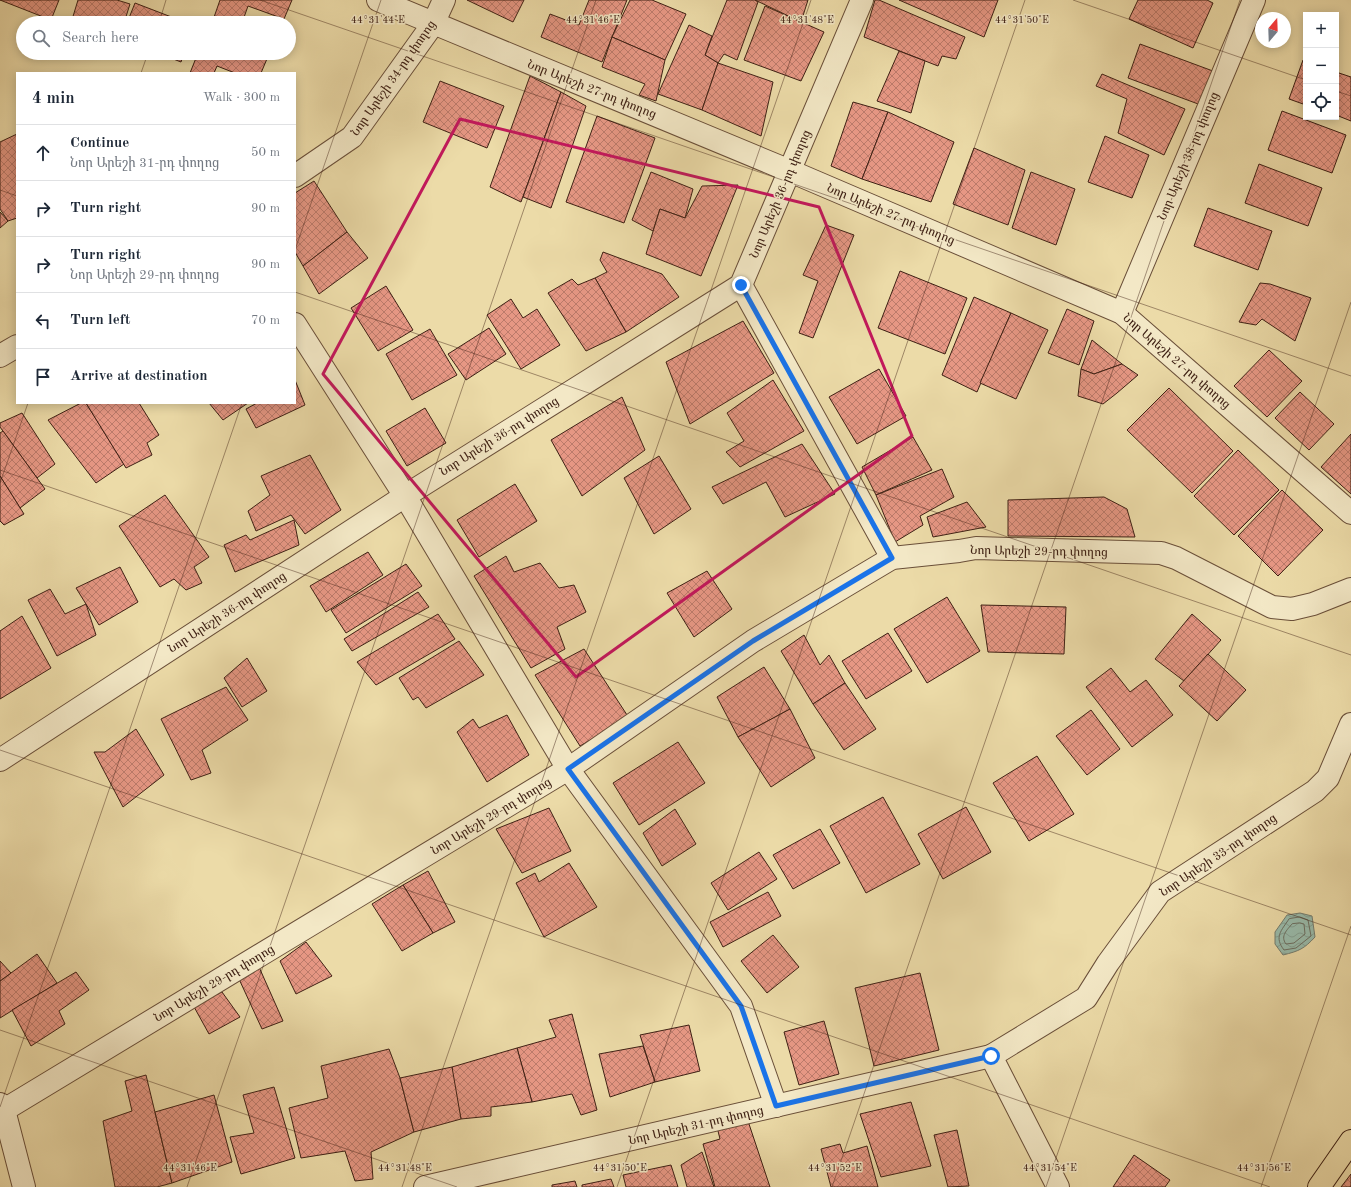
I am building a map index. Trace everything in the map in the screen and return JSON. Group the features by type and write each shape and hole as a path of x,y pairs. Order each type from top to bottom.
{"main road":[{"path":"1320,1187 1351,1141"}],"street":[{"name":"Նոր Արեշի 27-րդ փողոց","path":"378,0 790,171 1122,313 1351,513"},
{"name":"Նոր Արեշի 34-րդ փողոց","path":"296,175 352,137 433,24 444,0"},
{"name":"Նոր Արեշի 36-րդ փողոց","path":"0,760 405,496 741,285 862,0"},
{"name":"Նոր Արեշի 38-րդ փողոց","path":"1122,313 1254,0"},
{"path":"741,285 892,558"},
{"path":"296,326 405,496 568,769 741,1006 776,1106"},
{"path":"0,356 16,347"},
{"name":"Նոր Արեշի 29-րդ փողոց","path":"2,1107 568,769 753,641 892,558 976,548 1161,553 1176,558 1272,607 1292,609 1313,604 1351,588"},
{"name":"Նոր Արեշի 33-րդ փողոց","path":"991,1056 1086,998 1108,963 1160,892 1315,791 1328,778 1351,724"},
{"path":"991,1056 1058,1187"},
{"name":"Նոր Արեշի 31-րդ փողոց","path":"425,1187 991,1056"},
{"path":"2,1107 24,1187"}],"highlighted area":[{"path":"460,119 819,207 912,436 576,677 323,374"}],"water":[{"path":"1300,913 1312,916 1315,937 1301,949 1283,955 1275,944 1275,932 1287,915"}],"building":[{"path":"0,0 59,0 53,16 41,16"},
{"path":"78,0 117,0 130,4 126,16 73,16"},
{"path":"220,0 292,0 285,16 276,16 248,6 244,16 214,16"},
{"path":"467,0 524,0 513,22"},
{"path":"589,0 627,0 602,62 541,37 550,14 579,25"},
{"path":"630,0 652,0 686,14 665,60 612,37"},
{"path":"727,0 755,0 758,2 737,60 724,54 718,63 705,55"},
{"path":"755,0 808,0 801,22"},
{"path":"875,0 879,0 965,37 956,59 942,56 938,66 864,37"},
{"path":"899,0 998,0 984,37"},
{"path":"1138,0 1207,0 1213,3 1193,48 1129,19"},
{"path":"135,3 169,16 130,16"},
{"path":"765,6 824,32 801,81 744,60"},
{"path":"689,25 712,36 705,55 718,63 702,110 658,94"},
{"path":"612,37 665,60 656,101 639,95 645,84 602,67"},
{"path":"1140,44 1221,74 1209,108 1128,78"},
{"path":"899,51 925,61 911,113 877,101"},
{"path":"195,60 266,60 261,72 232,72 217,66 214,72 190,72"},
{"path":"1303,60 1303,104 1289,99"},
{"path":"718,63 773,82 761,136 702,110"},
{"path":"1339,73 1351,77 1351,121 1339,116"},
{"path":"1102,74 1185,109 1164,155 1118,133 1127,99 1096,86"},
{"path":"530,76 561,92 521,202 490,187"},
{"path":"440,81 504,106 487,148 423,122"},
{"path":"561,92 586,106 551,208 523,197"},
{"path":"853,102 888,112 862,179 831,166"},
{"path":"1282,111 1346,135 1332,173 1268,150"},
{"path":"888,112 954,142 931,202 862,179"},
{"path":"597,116 655,138 624,223 566,202"},
{"path":"16,134 16,218 8,221 0,209 0,142"},
{"path":"1105,136 1149,155 1132,198 1088,182"},
{"path":"974,148 1025,170 1008,225 953,204"},
{"path":"1259,164 1322,188 1308,226 1245,203"},
{"path":"651,172 693,189 685,218 660,209 653,231 632,220"},
{"path":"1031,172 1075,189 1056,245 1012,228"},
{"path":"314,181 347,232 303,266 296,254 296,192"},
{"path":"738,185 701,276 646,254 660,209 685,218 702,186"},
{"path":"1208,208 1272,231 1258,270 1194,246"},
{"path":"0,212 8,221 0,228"},
{"path":"826,225 854,235 813,338 799,333 818,281 803,275"},
{"path":"347,232 368,258 319,294 303,266"},
{"path":"603,252 662,274 679,297 626,332 595,278 607,272 600,260"},
{"path":"900,271 967,298 945,354 878,328"},
{"path":"595,278 626,332 586,351 548,293 572,279 578,285"},
{"path":"1260,283 1270,284 1311,298 1295,341 1262,319 1256,325 1239,322"},
{"path":"386,286 413,330 378,351 351,308"},
{"path":"974,297 1011,313 977,392 942,375"},
{"path":"511,299 523,318 537,309 560,345 521,369 487,315"},
{"path":"1067,309 1094,321 1079,365 1048,353"},
{"path":"1011,313 1048,330 1016,399 980,383"},
{"path":"743,321 774,373 690,424 666,362"},
{"path":"489,328 506,354 466,380 448,354"},
{"path":"430,329 457,375 412,400 386,354"},
{"path":"1092,340 1122,364 1094,374 1081,369"},
{"path":"1269,350 1302,381 1267,417 1234,386"},
{"path":"1122,364 1138,375 1103,404 1078,396 1081,369 1094,374"},
{"path":"879,369 906,416 857,444 829,397"},
{"path":"773,380 804,431 740,467 726,452 744,441 727,413"},
{"path":"296,382 305,405 256,428 246,409 255,404 296,404"},
{"path":"1169,388 1233,451 1192,493 1127,430"},
{"path":"1300,392 1334,424 1309,450 1275,418"},
{"path":"622,397 645,450 582,496 551,440"},
{"path":"79,404 87,404 124,464 96,483 48,420"},
{"path":"87,404 140,404 159,435 147,443 152,455 126,468"},
{"path":"210,404 247,404 223,420"},
{"path":"425,408 446,443 407,466 386,431"},
{"path":"22,413 55,464 37,478 0,427 0,423"},
{"path":"3,431 45,489 20,508 0,476 0,433"},
{"path":"1351,434 1351,494 1321,467"},
{"path":"913,437 932,470 876,495 862,467"},
{"path":"802,444 835,494 785,517 766,482 723,504 712,487"},
{"path":"1238,450 1279,490 1234,535 1194,496"},
{"path":"310,455 341,510 305,534 291,515 256,531 248,511 270,495 261,476"},
{"path":"659,456 691,509 654,534 624,478"},
{"path":"942,469 954,497 920,516 923,525 895,542 876,495"},
{"path":"0,476 24,514 4,525 0,521"},
{"path":"515,484 537,521 479,557 457,520"},
{"path":"1282,490 1323,530 1278,576 1238,536"},
{"path":"165,495 209,557 194,567 202,583 186,590 174,579 160,587 119,526"},
{"path":"1104,497 1127,509 1135,537 1008,536 1008,500"},
{"path":"967,502 986,527 933,537 927,517"},
{"path":"294,520 299,545 235,572 224,545 246,535 250,540"},
{"path":"368,552 383,575 326,612 310,586"},
{"path":"506,556 514,572 540,563 559,588 574,585 586,612 557,627 565,649 531,668 474,576"},
{"path":"406,564 422,586 346,633 331,610"},
{"path":"120,567 138,602 99,625 76,588"},
{"path":"707,571 732,609 694,637 667,593"},
{"path":"50,589 65,614 86,604 96,635 57,656 28,600"},
{"path":"418,592 429,607 352,651 344,639"},
{"path":"947,597 980,651 927,683 894,629"},
{"path":"981,605 1066,607 1064,654 988,652"},
{"path":"438,614 455,639 376,685 357,662"},
{"path":"1192,614 1221,640 1184,681 1155,659"},
{"path":"22,616 51,668 0,699 0,631"},
{"path":"888,633 912,671 866,699 842,661"},
{"path":"804,635 820,665 829,655 845,683 813,704 781,651"},
{"path":"459,641 484,675 426,708 418,697 413,700 399,678"},
{"path":"584,649 629,718 580,746 535,675"},
{"path":"1208,654 1246,690 1217,721 1179,686"},
{"path":"247,658 267,691 242,707 224,678"},
{"path":"764,667 790,709 738,737 717,697"},
{"path":"1111,668 1130,692 1146,680 1173,715 1132,747 1086,687"},
{"path":"845,683 876,729 844,750 813,704"},
{"path":"226,687 248,720 202,750 211,773 191,780 161,719"},
{"path":"790,709 815,758 771,787 738,737"},
{"path":"1091,710 1120,749 1087,775 1056,736"},
{"path":"507,715 529,755 487,782 457,732 473,719 479,728"},
{"path":"136,729 164,775 123,807 94,752 105,752"},
{"path":"678,742 705,783 639,825 613,783"},
{"path":"1037,756 1074,814 1029,841 993,783"},
{"path":"883,797 920,864 866,893 830,826"},
{"path":"966,807 991,852 943,879 918,834"},
{"path":"549,808 571,851 522,873 496,829"},
{"path":"675,809 696,844 662,866 643,833"},
{"path":"820,829 840,863 793,889 773,855"},
{"path":"759,852 777,879 728,910 711,883"},
{"path":"569,863 597,907 544,937 516,883 535,873 539,882"},
{"path":"428,871 455,922 433,933 403,885"},
{"path":"403,885 433,933 402,951 372,904"},
{"path":"768,892 781,916 723,947 710,922"},
{"path":"773,935 799,967 767,993 741,961"},
{"path":"306,942 332,976 296,994 280,961"},
{"path":"37,954 57,983 0,1018 0,981"},
{"path":"0,961 11,973 0,981"},
{"path":"259,967 283,1021 262,1029 239,979"},
{"path":"76,972 89,990 59,1011 65,1024 31,1046 12,1010"},
{"path":"920,973 939,1050 874,1066 855,988"},
{"path":"222,992 240,1017 209,1034 193,1005"},
{"path":"572,1014 597,1110 581,1115 572,1094 532,1102 517,1048 556,1037 549,1020"},
{"path":"824,1021 839,1074 799,1085 784,1032"},
{"path":"689,1025 700,1071 655,1082 640,1035"},
{"path":"643,1046 655,1082 610,1097 599,1054"},
{"path":"517,1048 532,1102 491,1107 491,1116 461,1119 453,1082 452,1067"},
{"path":"389,1049 400,1078 414,1132 371,1152 373,1179 355,1181 345,1151 301,1158 289,1108 328,1098 321,1066"},
{"path":"452,1067 461,1119 414,1132 400,1078"},
{"path":"146,1075 172,1183 157,1187 115,1187 103,1121 132,1111 125,1081"},
{"path":"274,1087 295,1158 241,1174 230,1137 254,1133 243,1095"},
{"path":"214,1095 232,1162 172,1183 155,1112"},
{"path":"911,1102 931,1166 881,1177 860,1114"},
{"path":"748,1121 770,1187 715,1187 703,1144 720,1139 717,1127"},
{"path":"957,1130 969,1186 948,1187 934,1135"},
{"path":"840,1144 843,1153 867,1146 878,1187 831,1187 821,1149"},
{"path":"702,1152 714,1187 687,1187 681,1165"},
{"path":"1134,1155 1170,1180 1165,1187 1113,1187"},
{"path":"671,1165 678,1187 626,1187 623,1175"},
{"path":"1351,1174 1351,1187 1341,1187"},
{"path":"611,1179 614,1187 582,1187 582,1185"},
{"path":"575,1181 577,1187 552,1187 552,1185"}],"route":[{"path":"741,285 892,558 753,641 568,769 741,1006 776,1106 991,1056"}]}
